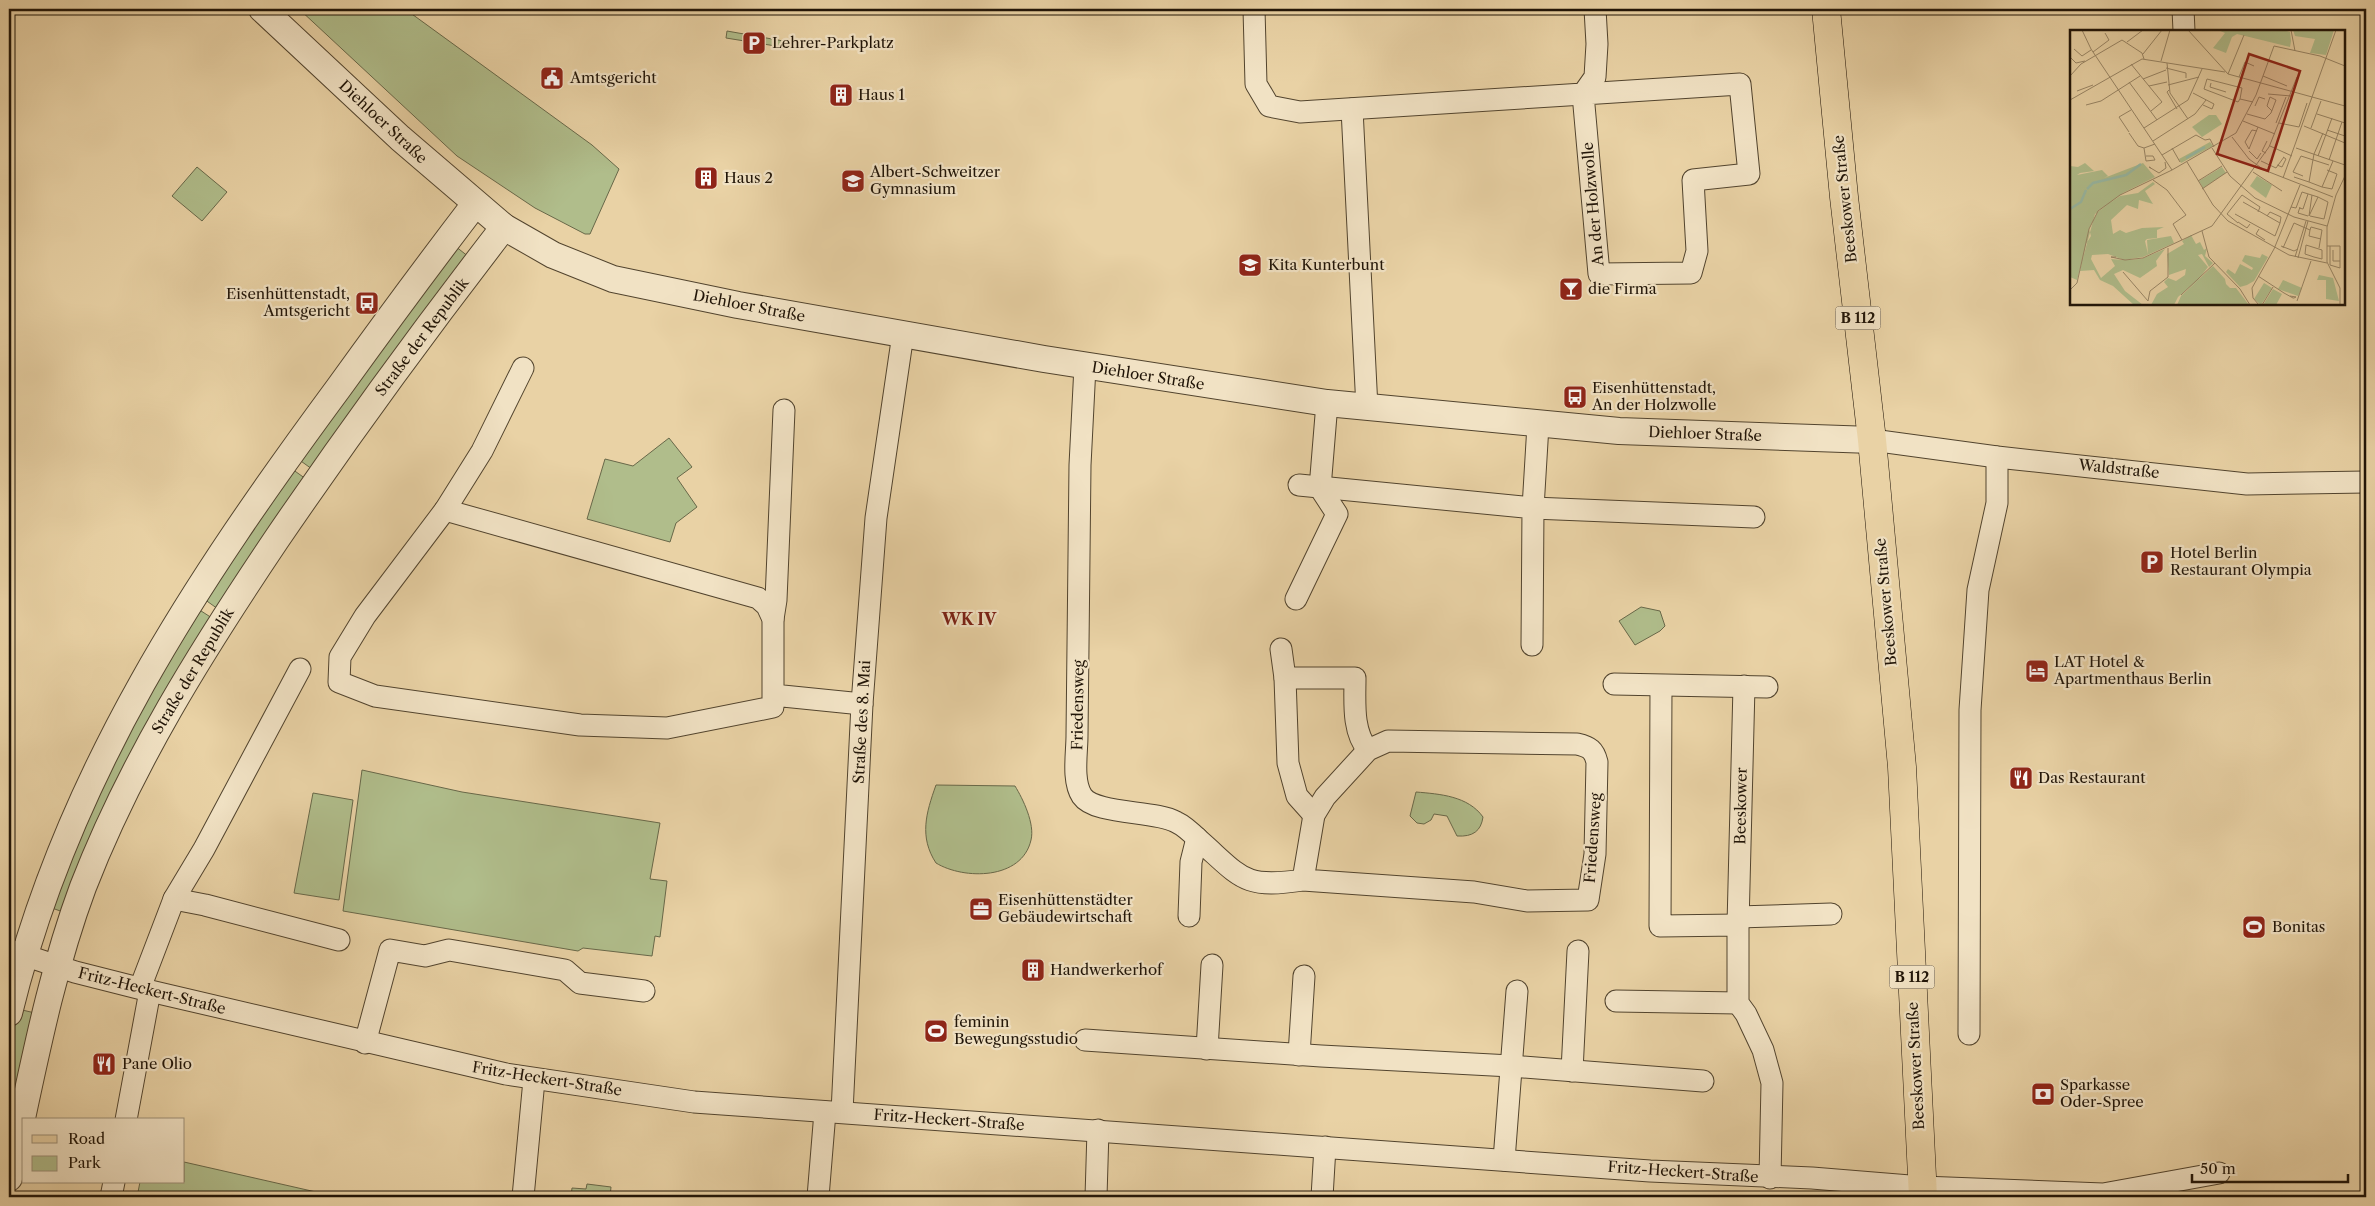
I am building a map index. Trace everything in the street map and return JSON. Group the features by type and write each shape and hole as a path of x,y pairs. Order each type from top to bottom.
{"main road":[{"name":"Beeskower Straße","path":"1826,9 1844,197 1872,440 1902,767 1922,1192"}],"street":[{"name":"Diehloer Straße","path":"262,9 400,138 504,227 552,255 612,278 738,306 1085,366 1326,403 1538,425 1668,433 1872,440"},
{"name":"An der Holzwolle","path":"1254,9 1256,84 1269,106 1300,112 1740,84 1749,174 1693,180 1697,251 1691,273 1599,274 1583,94"},
{"path":"1583,94 1594,77 1597,44 1595,9"},
{"path":"2182,9 2184,30"},
{"path":"1352,109 1367,408"},
{"path":"9,1012 16,952 89,784 136,693 186,607 287,458 475,204"},
{"name":"Straße der Republik","path":"23,1118 57,965 84,887 116,811 164,717 222,620 328,465 504,227"},
{"name":"Straße des 8. Mai","path":"818,1197 834,1112 876,518 903,334"},
{"name":"Friedensweg","path":"1085,366 1080,482 1077,779 1083,797 1092,804 1164,817 1177,822 1235,873 1253,882 1275,884 1303,880 1474,892 1527,901 1588,900 1595,854 1597,762 1595,752 1588,746 1577,744 1388,741 1368,750 1325,797 1311,820 1303,880"},
{"path":"523,368 482,451 445,510 360,624 340,657 339,682 375,696 476,712 580,725 667,728 773,707 773,619 776,600 784,410"},
{"path":"1296,599 1337,514 1320,488 1326,403"},
{"path":"1532,645 1533,508 1538,425"},
{"name":"Waldstraße","path":"1872,440 1997,457 2247,484 2366,482"},
{"path":"1968,1034 1970,710 1978,590 1997,503 1997,457"},
{"path":"1299,485 1533,508 1754,518"},
{"path":"445,510 758,598 767,606 773,619"},
{"path":"1281,649 1286,678 1288,763 1297,796 1314,815"},
{"path":"126,1118 145,990 174,899 204,849 300,669"},
{"path":"1286,678 1355,678 1355,719 1362,743 1368,750"},
{"path":"1614,684 1767,687"},
{"path":"1661,686 1660,926 1831,914"},
{"name":"Beeskower","path":"1738,921 1744,686"},
{"path":"774,695 862,704"},
{"path":"1189,916 1190,862 1197,838"},
{"path":"174,899 205,905 339,940"},
{"path":"1738,921 1738,1003 1746,1014 1763,1050 1772,1083 1770,1178"},
{"path":"365,1043 390,950 425,956 449,950 564,970 580,983 644,991"},
{"path":"1572,1071 1578,951"},
{"name":"Fritz-Heckert-Straße","path":"16,952 75,972 365,1043 534,1080 694,1102 1504,1160 1770,1178 1812,1178 1922,1192 2103,1194 2219,1173"},
{"path":"1207,1048 1212,965"},
{"path":"1299,1055 1304,976"},
{"path":"1504,1160 1517,991"},
{"path":"1616,1001 1738,1003"},
{"path":"1085,1040 1299,1055 1511,1066 1703,1081"},
{"path":"523,1197 534,1080"},
{"name":"Straße der Republik","path":"9,1178 22,1120"},
{"path":"1096,1197 1098,1130"},
{"path":"1322,1197 1324,1147"},
{"path":"111,1197 114,1184"}],"green space":[{"path":"299,9 405,9 592,145 619,169 590,234 585,234 535,208 457,156"},
{"path":"727,31 789,42 788,48 726,38"},
{"path":"197,167 227,192 202,221 172,196"},
{"path":"455,246 469,257 312,469 298,459"},
{"path":"669,438 692,467 677,478 697,507 676,523 670,542 587,519 605,459 633,466"},
{"path":"292,469 306,479 218,609 204,599"},
{"path":"1641,607 1660,611 1665,626 1660,631 1635,645 1619,621"},
{"path":"198,609 212,618 66,913 49,907 105,774"},
{"path":"362,770 462,792 660,823 650,879 667,881 660,937 655,936 652,956 583,948 578,951 343,911"},
{"path":"936,785 1015,786 1030,819 1032,834 1025,853 1016,863 991,873 961,872 948,869 936,863 927,844 926,825 929,805"},
{"path":"1416,792 1444,795 1462,800 1477,810 1483,817 1482,822 1472,834 1457,836 1447,816 1434,814 1431,820 1424,824 1417,823 1410,816"},
{"path":"313,793 353,800 339,900 294,893"},
{"path":"18,1009 35,1013 9,1130 9,1049"},
{"path":"185,1162 338,1197 137,1197 140,1184 185,1184"},
{"path":"587,1184 611,1187 610,1197 571,1197 572,1188 586,1189"}],"place":[{"name":"Lehrer-Parkplatz","path":"754,43"},
{"name":"Amtsgericht","path":"552,78"},
{"name":"Haus 1","path":"841,95"},
{"name":"Haus 2","path":"706,178"},
{"name":"Albert-Schweitzer Gymnasium","path":"853,181"},
{"name":"Kita Kunterbunt","path":"1250,265"},
{"name":"die Firma","path":"1571,289"},
{"name":"Eisenhüttenstadt, Amtsgericht","path":"367,303"},
{"name":"Eisenhüttenstadt, An der Holzwolle","path":"1575,397"},
{"name":"Hotel Berlin Restaurant Olympia","path":"2152,562"},
{"name":"LAT Hotel & Apartmenthaus Berlin","path":"2037,671"},
{"name":"Das Restaurant","path":"2021,778"},
{"name":"Eisenhüttenstädter Gebäudewirtschaft","path":"981,909"},
{"name":"Bonitas","path":"2254,927"},
{"name":"Handwerkerhof","path":"1033,970"},
{"name":"feminin Bewegungsstudio","path":"936,1031"},
{"name":"Pane Olio","path":"104,1064"},
{"name":"Sparkasse Oder-Spree","path":"2043,1094"}],"district":[{"name":"WK IV","path":"969,619"}]}
